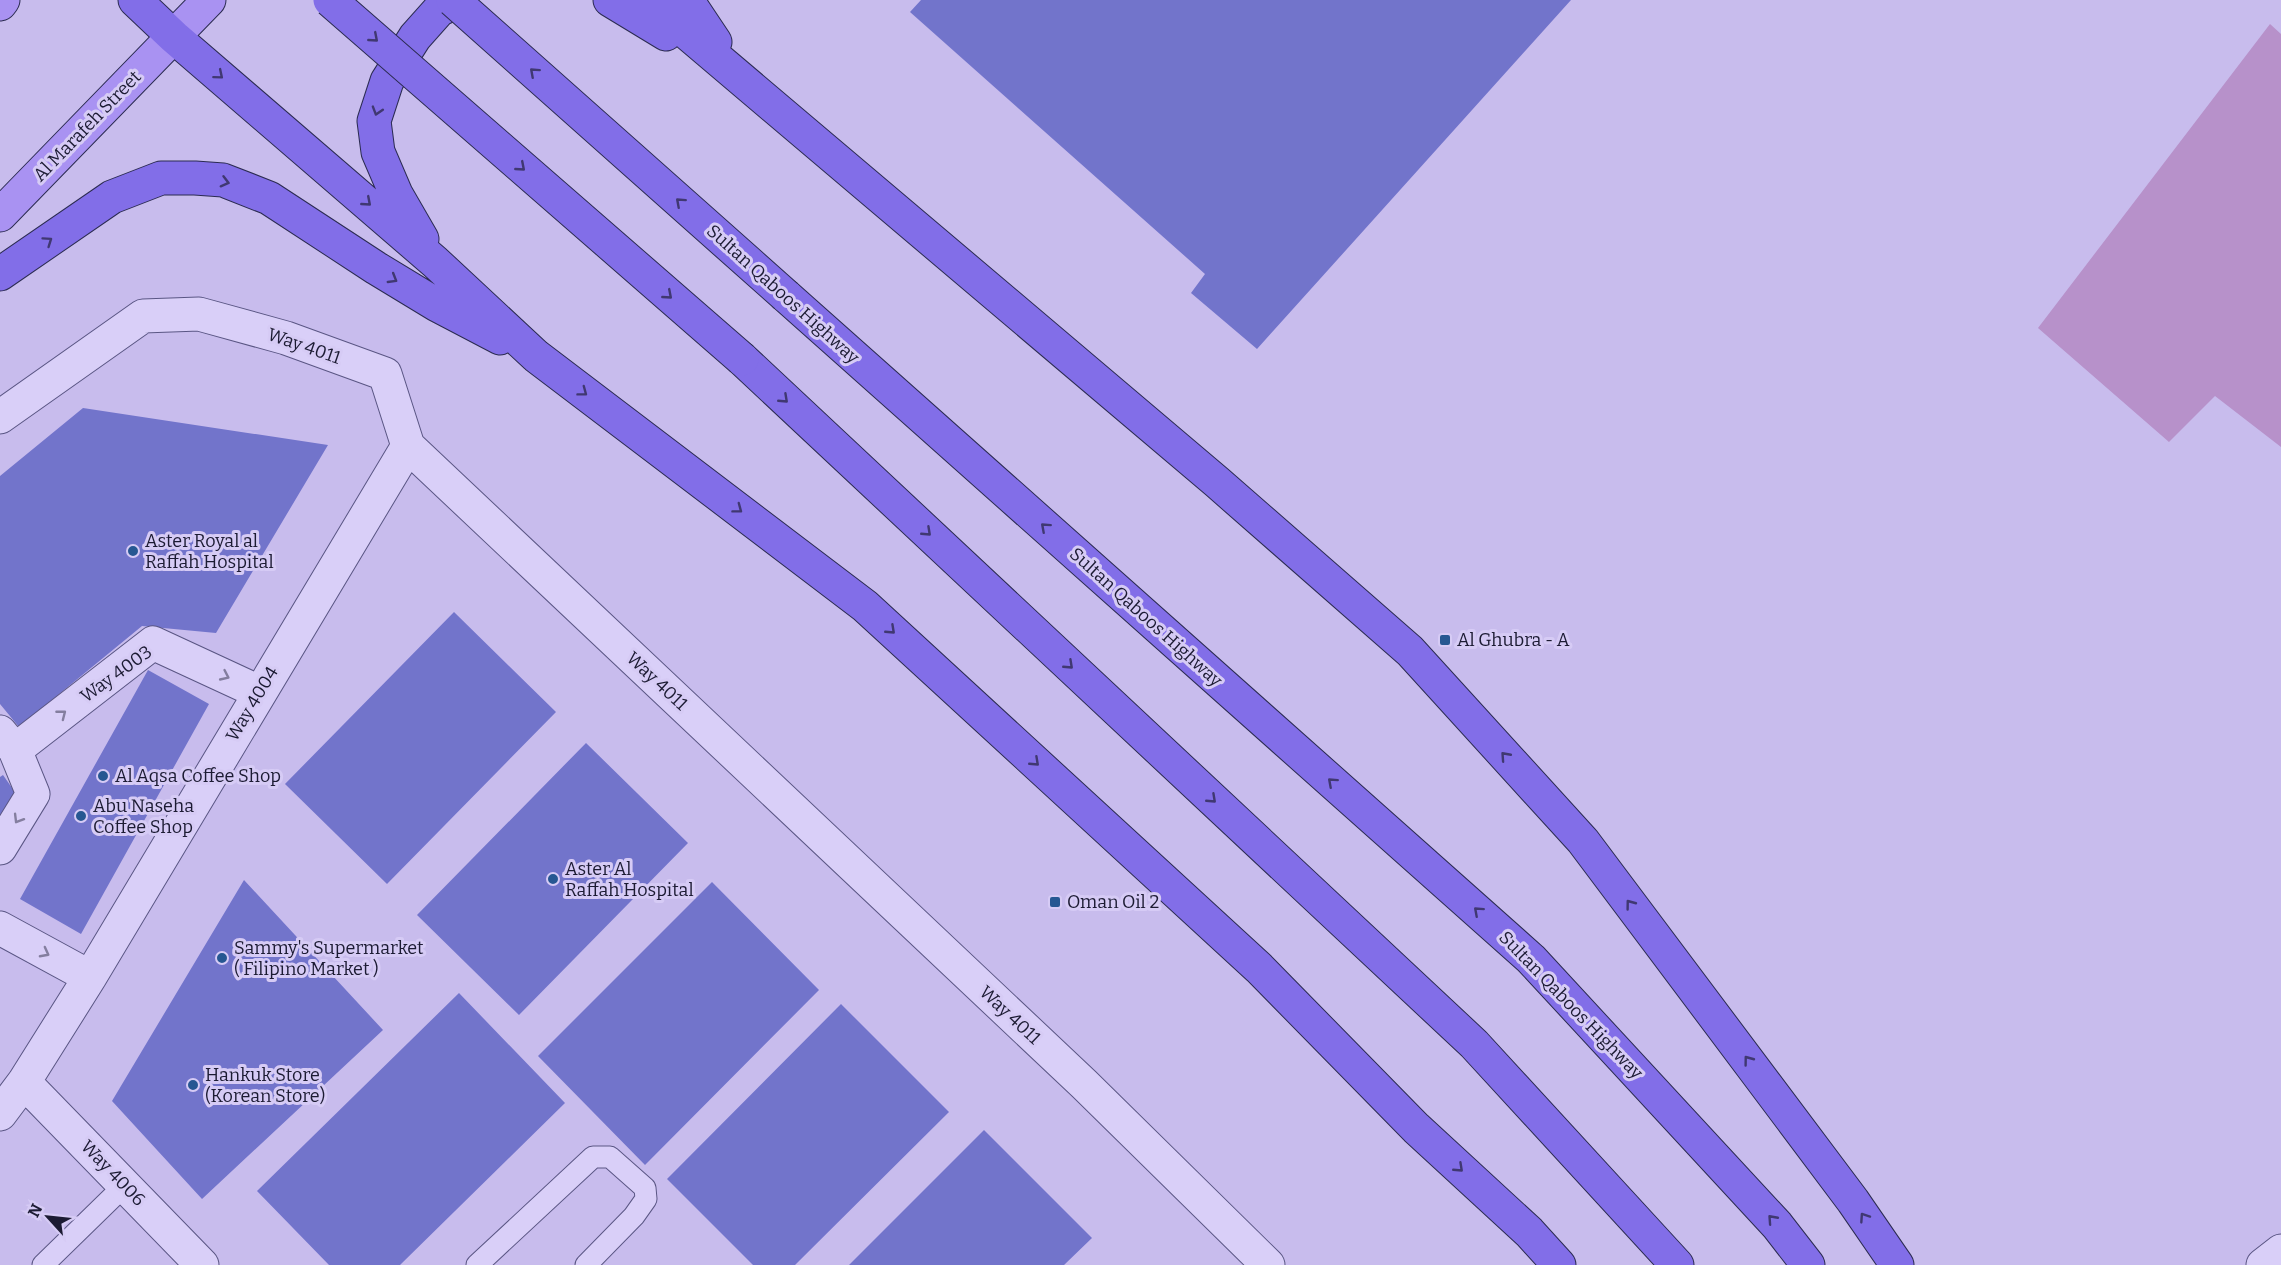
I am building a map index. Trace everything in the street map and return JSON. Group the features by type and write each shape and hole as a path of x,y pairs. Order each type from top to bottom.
{"highway":[{"path":"135,0 174,37 435,262 536,356 866,606 1259,968 1416,1128 1529,1232 1559,1265"},
{"path":"330,0 741,359 1474,1044 1677,1265"},
{"name":"Sultan Qaboos Highway","path":"453,0 1531,959 1777,1225 1808,1265"},
{"path":"435,262 396,194 378,152 374,121 387,81 415,37 439,10 459,0"},
{"path":"610,0 737,76"},
{"path":"648,0 1217,482 1410,651 1582,841 1854,1201 1897,1265"},
{"path":"687,0 737,76"},
{"path":"0,274 112,197 161,178 224,180 269,198 437,305 536,356"}],"main road":[{"path":"0,4 3,0"},
{"name":"Al Marafeh Street","path":"0,215 208,0"}],"street":[{"name":"Way 4011","path":"0,417 143,316 200,314 286,338 385,374 408,446 1084,1084 1268,1265"},
{"name":"Way 4004","path":"0,1114 24,1082 90,977 408,446"},
{"name":"Way 4003","path":"0,848 33,794 8,741 153,643 259,692"},
{"path":"0,928 90,977"},
{"name":"Way 4006","path":"24,1082 199,1264"},
{"path":"2263,1265 2281,1251"}],"lane":[{"path":"477,1265 593,1157 610,1157 645,1188 646,1199 634,1216 586,1265"},
{"path":"43,1265 125,1185"}],"shaded area":[{"path":"2270,24 2281,34 2281,447 2215,396 2169,442 2038,328"}],"building":[{"path":"921,0 1571,0 1257,349 1191,293 1205,274 910,12"},
{"name":"Aster Royal al Raffah Hospital","path":"83,408 328,445 216,633 142,626 19,727 0,704 0,476"},
{"path":"454,612 556,712 387,884 285,784"},
{"path":"148,670 209,704 81,934 20,899"},
{"name":"Aster Al Raffah Hospital","path":"586,743 688,843 519,1015 417,915"},
{"path":"3,775 17,795 0,819 0,777"},
{"path":"244,880 383,1030 202,1199 112,1101"},
{"path":"712,882 819,990 645,1165 538,1056"},
{"path":"459,993 565,1103 400,1265 329,1265 257,1191"},
{"path":"841,1004 949,1112 795,1265 753,1265 667,1179"},
{"path":"984,1130 1092,1238 1064,1265 849,1265"}],"place":[{"name":"Aster Royal al Raffah Hospital","path":"133,551"},
{"name":"Al Ghubra - A","path":"1445,640"},
{"name":"Al Aqsa Coffee Shop","path":"103,776"},
{"name":"Abu Naseha Coffee Shop","path":"81,816"},
{"name":"Aster Al Raffah Hospital","path":"553,879"},
{"name":"Oman Oil 2","path":"1055,902"},
{"name":"Sammy's Supermarket ( Filipino Market )","path":"222,958"},
{"name":"Hankuk Store (Korean Store)","path":"193,1085"}]}
